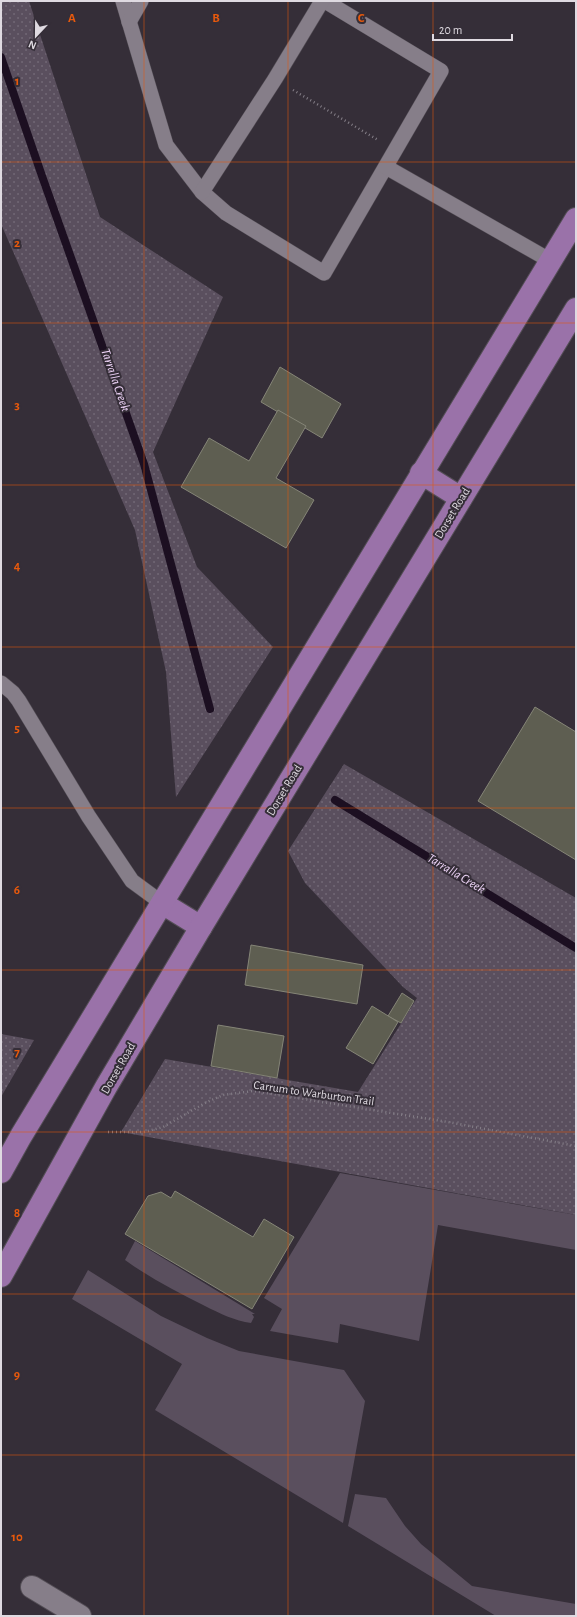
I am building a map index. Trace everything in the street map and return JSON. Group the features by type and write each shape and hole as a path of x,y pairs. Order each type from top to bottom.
{"main road":[{"path":"1,1172 21,1136 576,219"},
{"name":"Dorset Road","path":"1,1276 106,1087 201,927 576,309"},
{"path":"421,474 460,498"},
{"path":"162,903 201,927"}],"street":[{"path":"32,1588 80,1616"}],"lane":[{"path":"123,1 166,145 202,192 226,213 324,273 441,70 324,1 202,192"},
{"path":"129,22 141,1"},
{"path":"386,167 551,261"},
{"path":"1,683 13,693 19,701 89,817 132,881 162,903"}],"path":[{"path":"275,79 396,150"},
{"name":"Carrum to Warburton Trail","path":"89,1120 109,1132 144,1132 163,1127 205,1103 223,1095 253,1091 448,1122 576,1146"}],"shaded area":[{"path":"1,1 29,1 100,217 223,297 153,452 197,567 273,647 176,797 166,672 135,530 1,224"},
{"path":"344,764 576,898 576,1215 121,1132 165,1059 358,1092 417,998 403,987 305,883 288,851"},
{"path":"1,1034 34,1040 1,1097"},
{"path":"340,1173 576,1215 576,1250 438,1225 419,1341 340,1324 338,1343 270,1331 282,1309 264,1298"},
{"path":"135,1241 255,1314 252,1314 254,1317 251,1323 233,1319 205,1306 144,1273 125,1260"},
{"path":"88,1270 161,1316 207,1338 239,1351 344,1370 365,1401 343,1523 155,1410 182,1364 72,1299"},
{"path":"355,1494 386,1498 405,1526 421,1544 472,1586 576,1604 576,1616 496,1616 348,1526"}],"building":[{"path":"280,367 341,404 322,438 261,402"},
{"path":"278,410 306,426 276,478 314,500 286,548 181,487 209,438 249,461"},
{"path":"535,707 576,732 576,860 478,801"},
{"path":"251,945 363,965 357,1004 245,985"},
{"path":"402,993 414,1001 401,1023 388,1016"},
{"path":"372,1006 398,1022 373,1064 346,1048"},
{"path":"218,1025 284,1036 277,1078 211,1066"},
{"path":"175,1191 253,1237 264,1219 294,1237 252,1309 125,1234 148,1196 161,1192 171,1198"}],"waterway":[{"name":"Tarralla Creek","path":"1,57 144,464 210,709"},
{"name":"Tarralla Creek","path":"335,800 576,948"}]}
